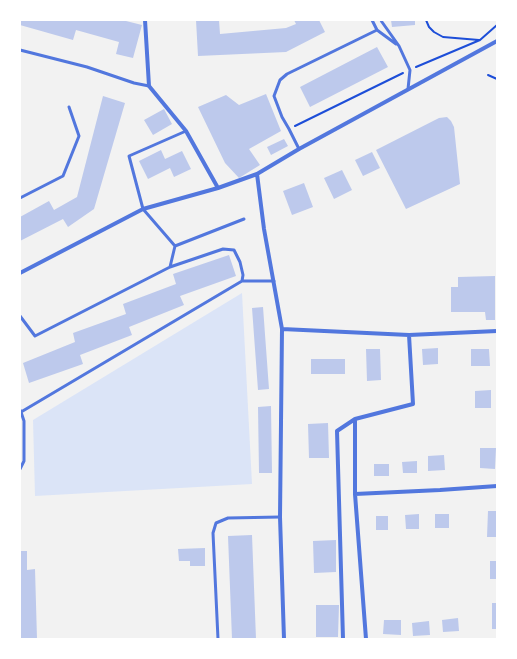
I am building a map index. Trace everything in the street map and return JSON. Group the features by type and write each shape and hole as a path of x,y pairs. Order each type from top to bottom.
{"street":[{"path":"146,20 149,86 186,131 218,188"},
{"path":"20,273 143,208 218,188 257,174 299,149 497,41"},
{"path":"257,174 264,229 282,329 280,517 284,639"},
{"path":"282,329 409,335 497,331"},
{"path":"343,639 337,432 355,419 413,404 409,335"},
{"path":"355,419 355,494 366,639"},
{"path":"355,494 497,486"}],"lane":[{"path":"372,20 377,30 399,46"},
{"path":"381,20 399,46 410,70 408,89"},
{"path":"299,149 282,117 274,96 280,80 287,74 377,30"},
{"path":"20,50 87,67 134,83 149,86"},
{"path":"20,198 64,176 79,136 69,107"},
{"path":"175,246 143,208 129,156 186,131"},
{"path":"175,246 244,219"},
{"path":"170,267 175,246"},
{"path":"20,316 35,336 170,267 223,249 234,250 242,268 242,281"},
{"path":"20,469 24,461 24,421 21,411 242,281 274,281"},
{"path":"218,639 213,533 216,523 228,518 280,517"}],"path":[{"path":"426,20 429,27 443,37 480,40"},
{"path":"289,129 410,70 480,40 497,25"},
{"path":"488,75 497,79"}],"shaded area":[{"path":"242,293 252,484 35,496 33,420"}],"building":[{"path":"20,20 122,20 142,25 133,58 116,54 119,42 76,30 73,40 20,25"},
{"path":"196,20 219,20 220,34 286,28 296,24 294,20 319,20 325,32 286,52 198,56"},
{"path":"391,20 415,20 415,25 392,27"},
{"path":"377,47 388,67 310,107 300,87"},
{"path":"266,94 281,131 249,149 260,165 239,178 225,163 198,107 226,95 239,105"},
{"path":"103,96 125,103 94,209 68,227 63,219 20,241 20,217 49,201 54,210 77,197"},
{"path":"164,109 172,124 153,135 144,120"},
{"path":"447,117 454,127 460,184 406,209 376,150 439,118"},
{"path":"284,139 288,146 271,155 267,147"},
{"path":"161,150 165,159 182,151 191,169 174,177 170,168 148,179 139,161"},
{"path":"372,152 380,168 363,176 355,160"},
{"path":"342,170 352,190 334,199 324,178"},
{"path":"304,183 313,207 292,215 283,191"},
{"path":"229,255 236,276 180,296 184,305 129,327 132,335 80,355 83,364 29,383 23,363 75,342 73,333 126,314 123,304 176,284 173,274"},
{"path":"495,276 495,320 486,320 485,312 451,312 451,287 458,287 458,277"},
{"path":"263,307 269,389 258,390 252,308"},
{"path":"438,348 438,364 423,365 422,349"},
{"path":"366,349 380,349 381,380 367,381"},
{"path":"471,349 489,349 490,366 471,366"},
{"path":"311,359 345,359 345,374 311,374"},
{"path":"491,390 491,408 475,408 475,391"},
{"path":"271,406 272,473 259,473 258,407"},
{"path":"328,423 329,458 309,458 308,424"},
{"path":"480,448 496,448 495,469 480,468"},
{"path":"444,455 445,470 428,471 428,456"},
{"path":"417,461 417,473 403,473 402,462"},
{"path":"374,464 389,464 389,476 374,476"},
{"path":"488,511 497,511 497,537 487,537"},
{"path":"419,514 419,529 406,529 405,515"},
{"path":"435,514 449,514 449,528 435,528"},
{"path":"376,516 388,516 388,530 376,530"},
{"path":"252,535 256,639 232,639 228,536"},
{"path":"336,540 336,572 314,573 313,541"},
{"path":"205,548 205,566 190,566 190,561 179,561 178,549"},
{"path":"20,551 27,551 27,570 35,569 37,639 20,639"},
{"path":"490,561 497,561 497,579 490,579"},
{"path":"492,603 497,603 497,629 492,629"},
{"path":"316,605 339,605 338,637 316,637"},
{"path":"458,618 459,631 443,632 442,620"},
{"path":"384,620 401,620 401,635 383,634"},
{"path":"429,621 430,635 413,636 412,623"}]}
